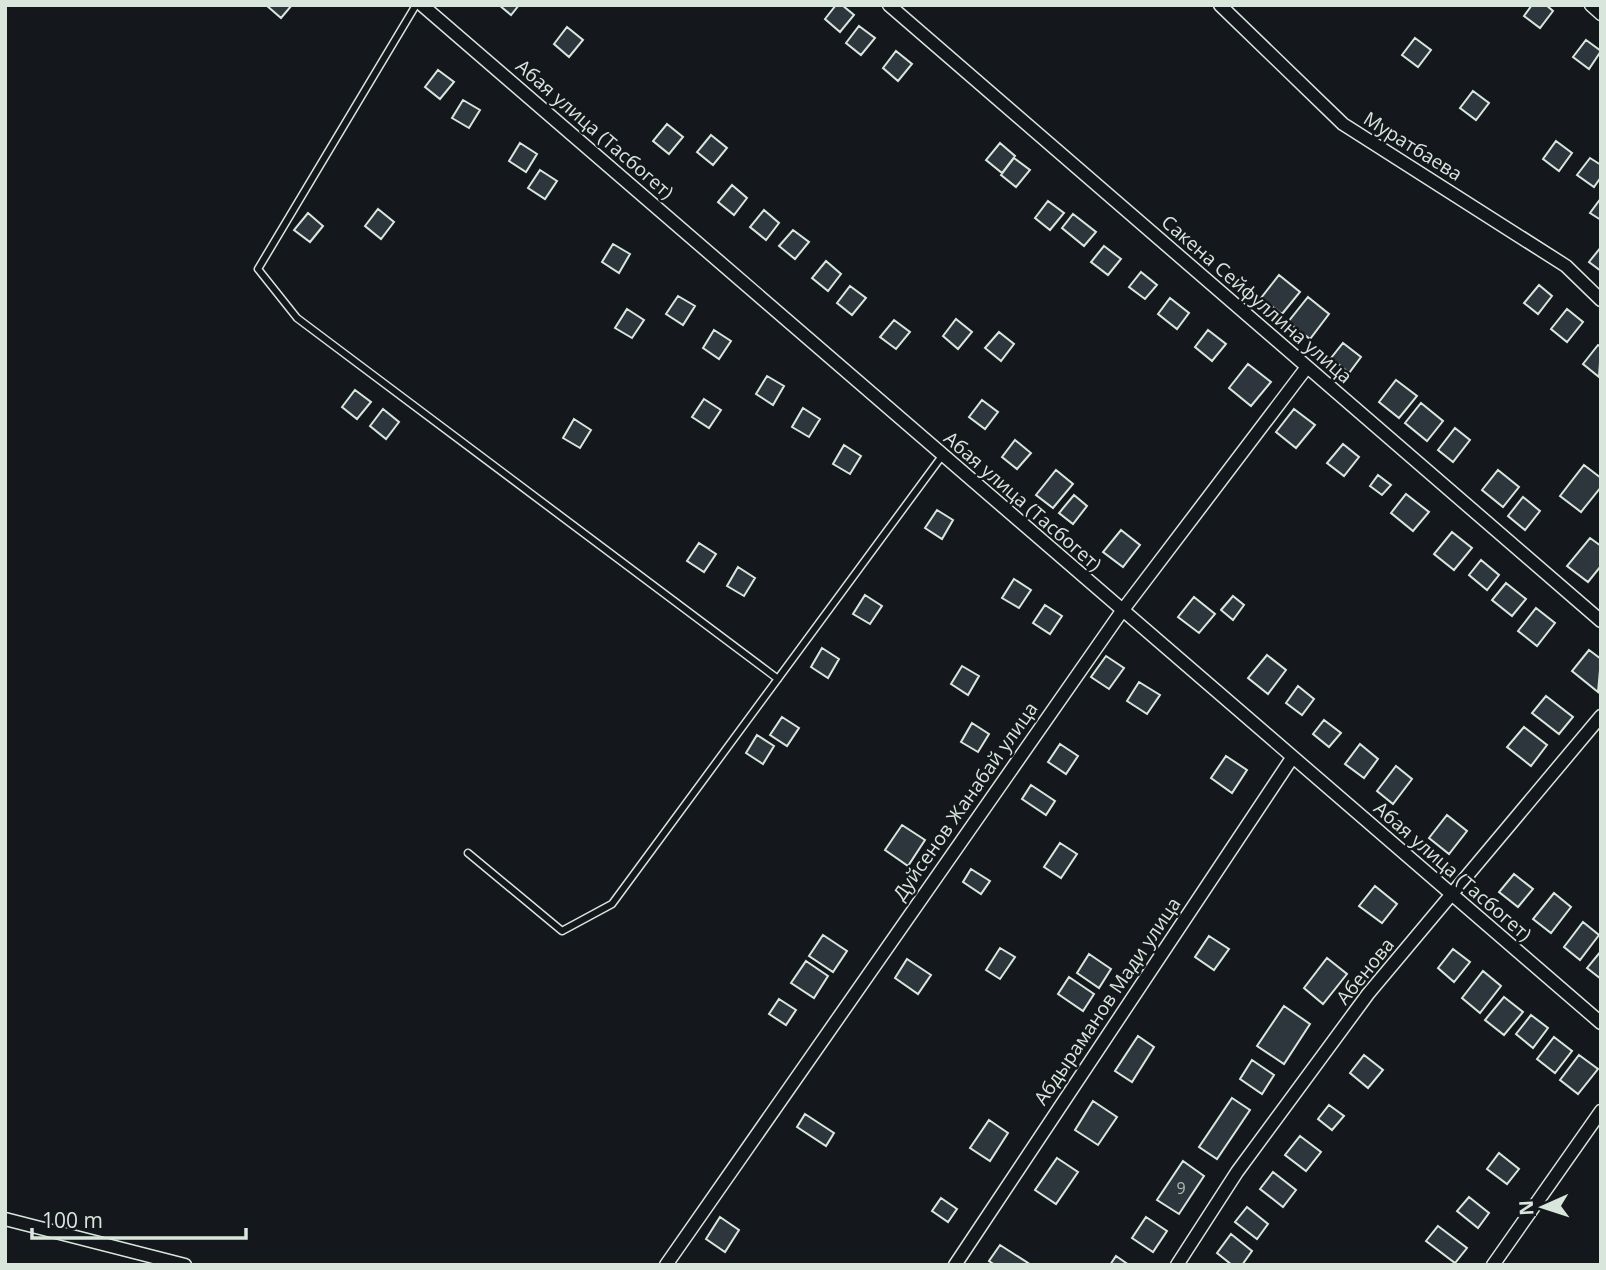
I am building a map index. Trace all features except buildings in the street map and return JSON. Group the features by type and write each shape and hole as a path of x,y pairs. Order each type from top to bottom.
{"street":[{"name":"Абая улица (Тасбогет)","path":"422,5 1601,1023"},
{"name":"Сакена Сейфуллина улица","path":"889,5 1601,621"},
{"name":"Муратбаева","path":"1220,5 1343,124 1566,266 1601,300"},
{"path":"1591,5 1601,14"},
{"name":"Дуйсенов Жанабай улица","path":"666,1265 1122,611 1307,368"},
{"name":"Абенова","path":"1177,1265 1237,1172 1353,1015 1601,716"},
{"name":"Абдыраманов Мади улица","path":"955,1265 1292,758"},
{"path":"1493,1265 1601,1111"},
{"path":"5,1219 185,1265"}],"lane":[{"path":"416,5 258,269 297,318 778,679"},
{"path":"468,853 562,931 612,904 942,456"}]}
